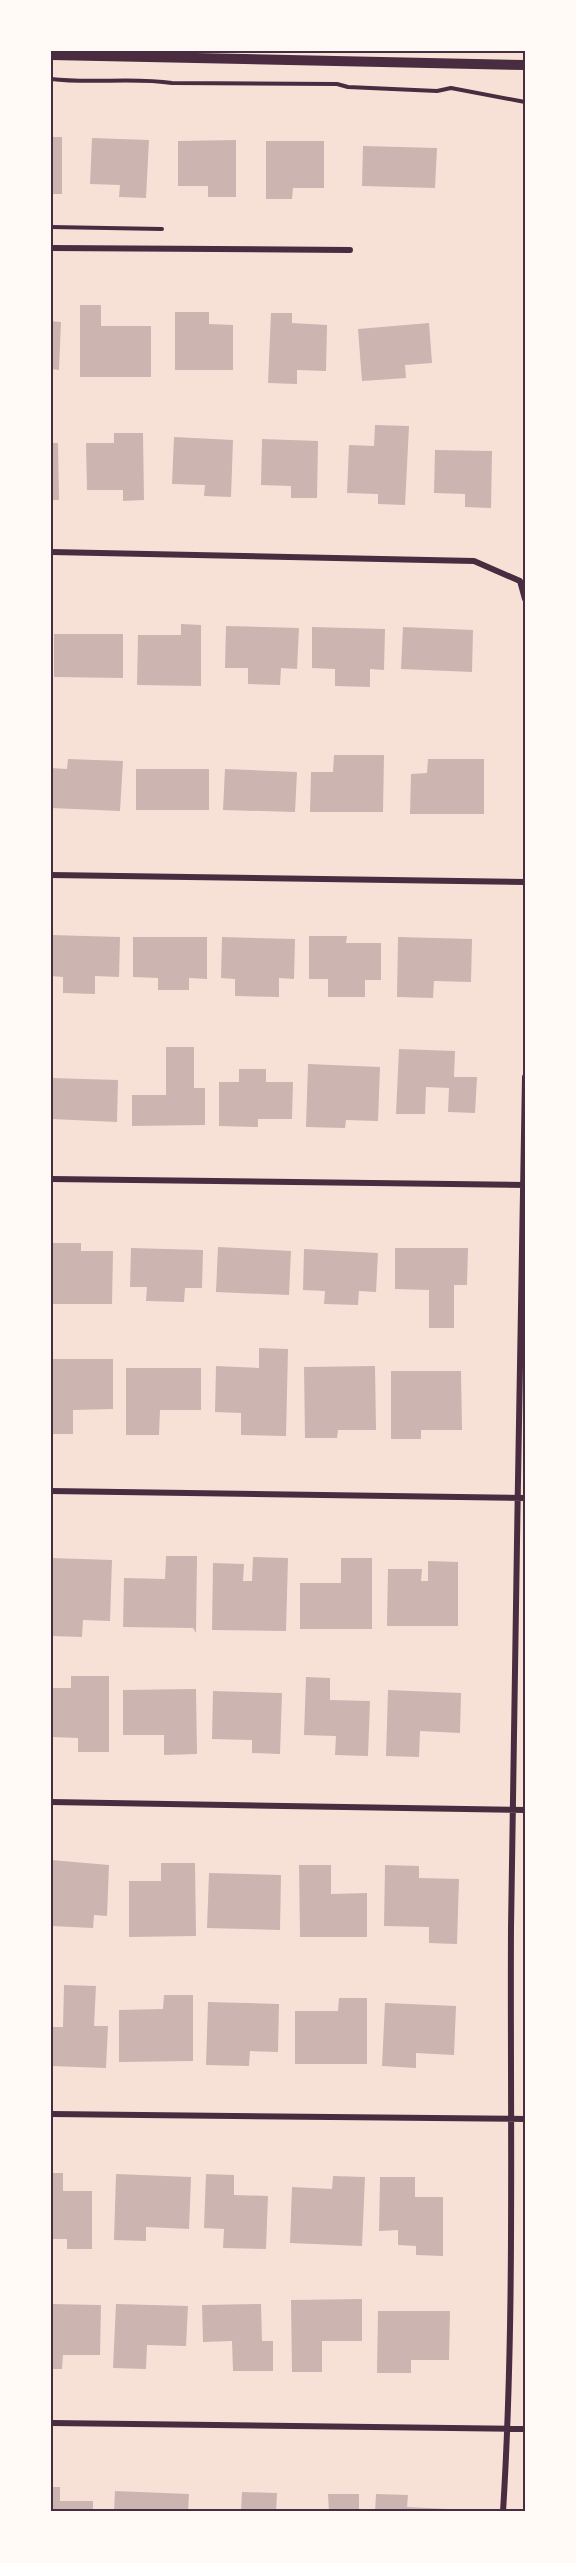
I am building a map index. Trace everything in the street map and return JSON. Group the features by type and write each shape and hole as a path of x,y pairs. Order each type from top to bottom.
{"street":[{"path":"51,55 525,65"},
{"path":"51,248 350,250"},
{"path":"51,552 474,561 520,581 525,599"},
{"path":"51,875 525,882"},
{"path":"503,2512 508,2429 516,1498 525,1077"},
{"path":"51,1179 524,1185"},
{"path":"51,1491 525,1498"},
{"path":"51,1802 525,1810"},
{"path":"51,2114 525,2119"},
{"path":"51,2423 525,2430"}],"path":[{"path":"51,79 81,82 149,80 172,83 336,84 348,87 437,91 451,88 525,102"},
{"path":"51,227 162,229"}],"building":[{"path":"51,137 62,137 62,194 51,194"},
{"path":"92,138 149,140 146,198 119,197 120,185 90,184"},
{"path":"236,140 236,197 208,197 208,186 178,186 178,141"},
{"path":"266,141 324,141 324,188 293,188 292,199 266,199"},
{"path":"363,146 437,148 435,188 362,186"},
{"path":"80,305 101,305 101,326 151,326 151,377 80,377"},
{"path":"175,312 209,312 209,324 233,325 233,370 175,370"},
{"path":"271,313 292,313 292,323 327,325 326,371 297,370 297,384 268,383"},
{"path":"51,321 61,322 59,370 51,369"},
{"path":"429,323 432,363 405,365 406,378 362,381 358,329"},
{"path":"375,425 409,426 405,505 378,504 378,494 347,493 349,445 374,446"},
{"path":"114,433 143,433 144,500 123,501 123,490 87,490 86,443 114,443"},
{"path":"174,437 233,440 231,497 204,496 205,485 172,484"},
{"path":"262,439 318,441 317,498 291,498 291,486 261,485"},
{"path":"51,443 58,443 59,500 51,500"},
{"path":"435,450 492,451 491,508 465,507 465,494 434,493"},
{"path":"181,624 201,625 201,686 137,685 138,635 181,635"},
{"path":"226,626 299,628 297,669 281,668 280,685 248,684 248,668 225,668"},
{"path":"312,627 385,629 384,670 370,669 370,687 335,686 335,669 312,668"},
{"path":"403,627 473,630 472,672 401,669"},
{"path":"54,634 123,634 123,678 54,677"},
{"path":"334,755 384,755 383,812 310,812 311,772 333,772"},
{"path":"68,759 123,761 120,811 51,808 51,768 67,769"},
{"path":"428,759 484,759 484,814 410,814 411,774 427,773"},
{"path":"136,769 209,769 209,810 136,810"},
{"path":"225,769 297,772 295,812 223,810"},
{"path":"51,935 120,937 119,977 95,976 95,994 63,993 63,977 51,976"},
{"path":"309,936 347,936 346,943 381,943 381,980 365,980 365,997 328,997 328,979 309,979"},
{"path":"133,937 207,937 207,979 189,978 189,990 158,990 158,978 133,977"},
{"path":"222,937 295,939 294,979 279,978 279,997 235,996 235,979 221,978"},
{"path":"398,937 472,939 471,982 434,981 433,998 397,997"},
{"path":"166,1047 194,1047 194,1088 205,1088 205,1125 132,1126 132,1095 166,1095"},
{"path":"399,1049 455,1051 454,1077 477,1077 475,1113 448,1112 449,1088 426,1087 425,1114 396,1114"},
{"path":"308,1064 380,1067 378,1121 346,1120 345,1128 306,1127"},
{"path":"239,1069 266,1069 266,1082 293,1082 292,1119 258,1119 258,1127 219,1126 219,1082 239,1082"},
{"path":"51,1078 118,1080 117,1122 51,1119"},
{"path":"51,1243 81,1243 81,1251 113,1251 112,1304 51,1304"},
{"path":"218,1247 291,1251 289,1295 216,1292"},
{"path":"131,1248 203,1250 202,1288 185,1288 184,1302 146,1301 147,1287 130,1287"},
{"path":"395,1248 468,1248 467,1285 454,1285 454,1328 429,1328 429,1290 395,1289"},
{"path":"304,1249 378,1253 376,1292 359,1291 358,1305 324,1304 325,1291 303,1290"},
{"path":"259,1348 288,1349 286,1436 241,1435 241,1413 215,1412 216,1366 259,1368"},
{"path":"51,1359 113,1359 113,1409 73,1410 73,1434 51,1434"},
{"path":"375,1366 376,1430 338,1430 337,1438 305,1438 304,1367"},
{"path":"126,1368 201,1368 201,1410 160,1410 159,1435 126,1435"},
{"path":"391,1371 461,1371 462,1430 421,1430 421,1439 391,1439"},
{"path":"166,1556 197,1556 196,1633 193,1628 123,1627 124,1578 165,1579"},
{"path":"253,1557 288,1558 286,1631 212,1630 213,1563 244,1564 243,1581 252,1581"},
{"path":"51,1558 112,1560 110,1621 83,1620 82,1637 51,1636"},
{"path":"341,1558 372,1558 372,1629 300,1629 300,1583 341,1583"},
{"path":"428,1561 458,1562 458,1626 387,1626 388,1569 422,1569 421,1581 428,1581"},
{"path":"71,1676 109,1676 109,1752 78,1752 78,1738 51,1737 51,1688 71,1688"},
{"path":"306,1677 330,1678 330,1700 370,1701 368,1756 335,1755 336,1736 304,1735"},
{"path":"196,1689 197,1754 164,1755 164,1735 123,1735 123,1690"},
{"path":"388,1690 461,1693 460,1733 420,1731 419,1757 386,1756"},
{"path":"213,1691 282,1693 280,1754 252,1753 252,1740 212,1739"},
{"path":"51,1860 109,1865 107,1916 94,1915 93,1928 51,1926"},
{"path":"161,1863 195,1863 196,1936 129,1937 129,1881 161,1881"},
{"path":"299,1865 331,1865 331,1894 367,1893 367,1937 300,1937"},
{"path":"385,1865 419,1866 419,1878 459,1879 457,1944 429,1943 429,1927 384,1926"},
{"path":"209,1873 281,1875 280,1930 207,1928"},
{"path":"64,1985 96,1986 94,2026 108,2026 106,2068 51,2066 51,2027 63,2027"},
{"path":"164,1995 193,1995 193,2061 119,2062 119,2010 163,2009"},
{"path":"339,1998 367,1998 367,2064 295,2064 295,2011 338,2011"},
{"path":"208,2002 279,2004 278,2052 250,2051 249,2066 206,2065"},
{"path":"385,2003 456,2006 454,2055 416,2053 416,2068 382,2066"},
{"path":"51,2173 63,2173 63,2191 92,2191 92,2249 67,2249 67,2239 51,2239"},
{"path":"116,2174 191,2177 189,2229 146,2227 146,2241 114,2240"},
{"path":"206,2174 234,2175 234,2195 268,2196 266,2249 223,2248 224,2229 204,2228"},
{"path":"333,2176 365,2177 362,2246 290,2243 292,2187 332,2189"},
{"path":"380,2177 415,2177 415,2197 443,2197 443,2256 416,2255 416,2246 398,2245 398,2230 379,2231"},
{"path":"362,2299 362,2341 322,2341 322,2372 292,2372 291,2300"},
{"path":"51,2304 101,2305 100,2355 63,2355 62,2369 51,2369"},
{"path":"116,2304 188,2306 186,2346 147,2345 146,2369 113,2368"},
{"path":"261,2304 262,2341 273,2341 273,2371 233,2371 232,2341 203,2342 202,2305"},
{"path":"378,2311 450,2311 449,2360 411,2360 411,2373 377,2373"},
{"path":"51,2487 60,2487 60,2501 93,2501 93,2512 51,2512"},
{"path":"115,2491 189,2494 188,2512 114,2512"},
{"path":"242,2492 277,2493 276,2512 241,2512"},
{"path":"328,2494 359,2494 359,2512 329,2512"},
{"path":"376,2494 408,2495 407,2507 448,2509 448,2512 375,2512"},
{"path":"201,2509 223,2510 223,2512 201,2512"}]}
